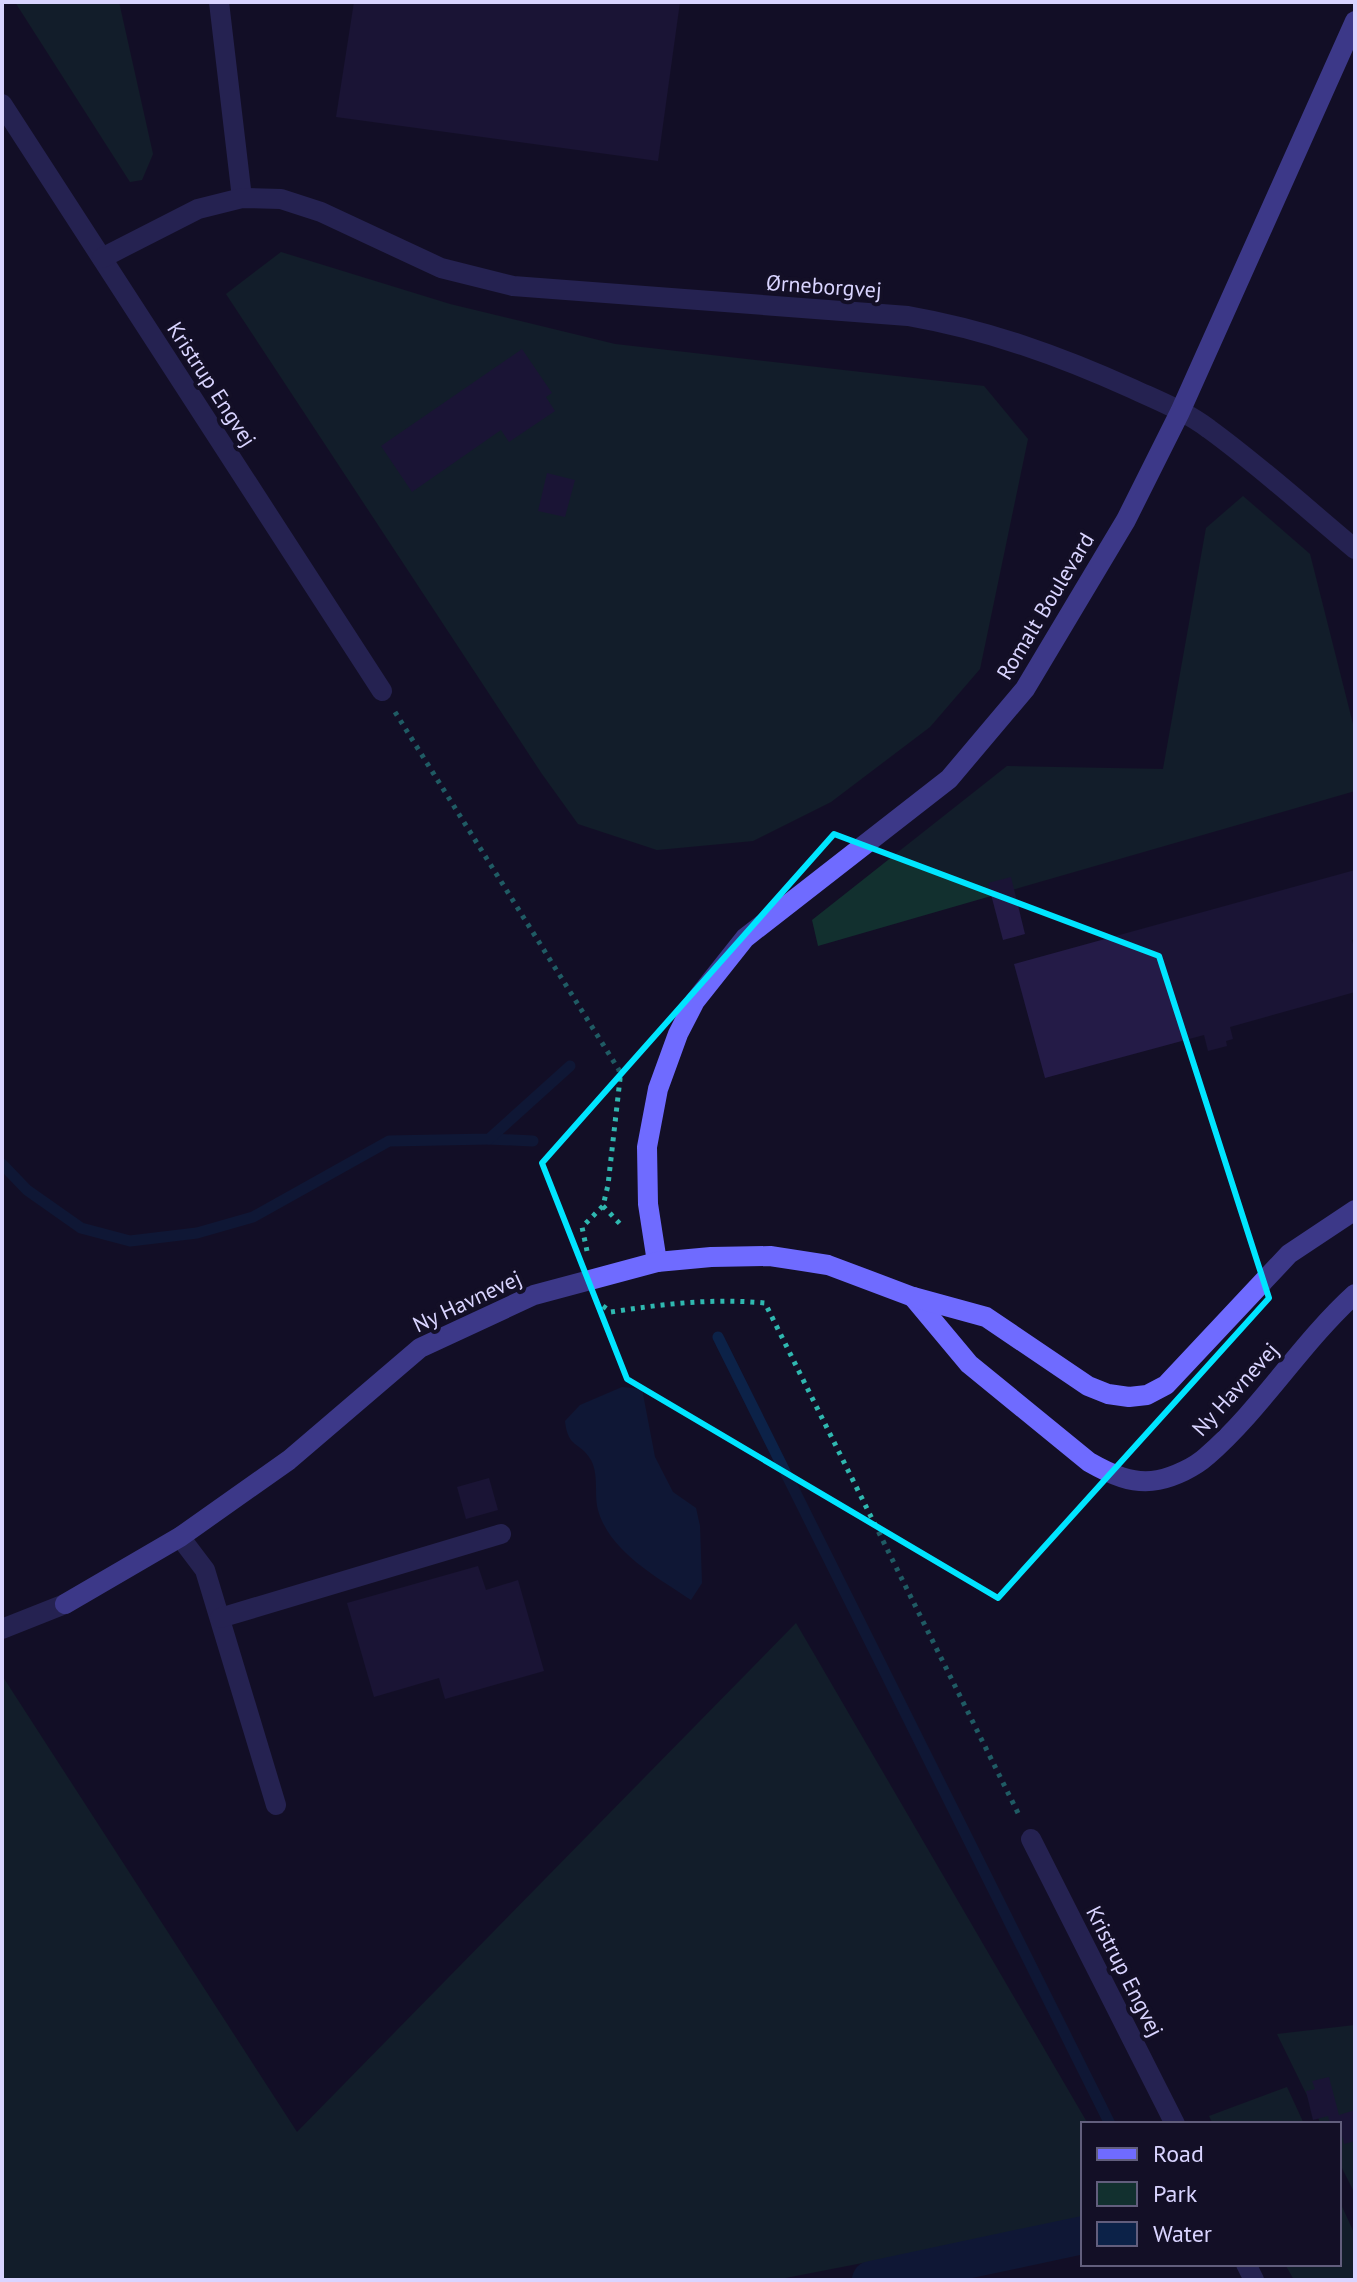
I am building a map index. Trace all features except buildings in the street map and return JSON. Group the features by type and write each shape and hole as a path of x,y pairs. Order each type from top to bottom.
{"street":[{"path":"219,2 242,198"},
{"name":"Romalt Boulevard","path":"657,1262 648,1204 647,1147 658,1089 678,1034 695,1001 745,938 949,779 1025,689 1126,520 1180,412 1355,21"},
{"name":"Kristrup Engvej","path":"2,104 382,691"},
{"name":"Ørneborgvej","path":"102,258 198,209 242,198 281,199 321,212 441,268 513,286 908,316 953,324 1009,339 1077,364 1207,427 1355,549"},
{"name":"Ny Havnevej","path":"2,1629 65,1604 180,1537 289,1460 420,1348 534,1295 657,1262 770,1256 828,1265 913,1297 986,1317 1088,1386 1108,1394 1129,1397 1147,1395 1166,1385 1289,1254 1355,1210"},
{"name":"Ny Havnevej","path":"913,1297 969,1364 1089,1462 1135,1481 1158,1480 1206,1458 1333,1314 1355,1294"},
{"path":"220,1618 501,1534"},
{"path":"180,1537 205,1570 276,1805"},
{"name":"Kristrup Engvej","path":"1031,1839 1174,2122"}],"highlighted area":[{"path":"834,834 1159,956 1269,1298 998,1598 627,1379 542,1163"}],"green space":[{"path":"15,2 119,2 153,154 142,180 130,182"},
{"path":"281,252 450,304 615,344 984,386 1028,439 980,669 930,727 831,802 753,841 657,850 578,824 226,294"},
{"path":"1243,496 1310,554 1355,732 1355,791 818,946 812,920 1007,766 1163,769 1206,528"},
{"path":"796,1623 1087,2122 1081,2122 1081,2220 775,2280 2,2280 2,1664 3,1677 297,2132"},
{"path":"1355,2025 1355,2194 1341,2166 1341,2122 1320,2122 1277,2034"},
{"path":"1287,2087 1303,2122 1212,2122 1209,2116"},
{"path":"1341,2204 1355,2235 1355,2280 1294,2280 1286,2266 1341,2266"}],"water":[{"path":"622,1387 642,1389 655,1457 673,1492 696,1508 700,1526 702,1583 691,1600 636,1562 613,1539 598,1510 591,1460 572,1441 567,1430 565,1421 580,1405"}],"waterway":[{"path":"2,1164 27,1190 81,1228 130,1241 197,1233 253,1217 389,1141 489,1139 570,1066"},
{"path":"489,1139 533,1141"},
{"path":"718,1337 1109,2122"},
{"path":"871,2280 1081,2235"}]}
